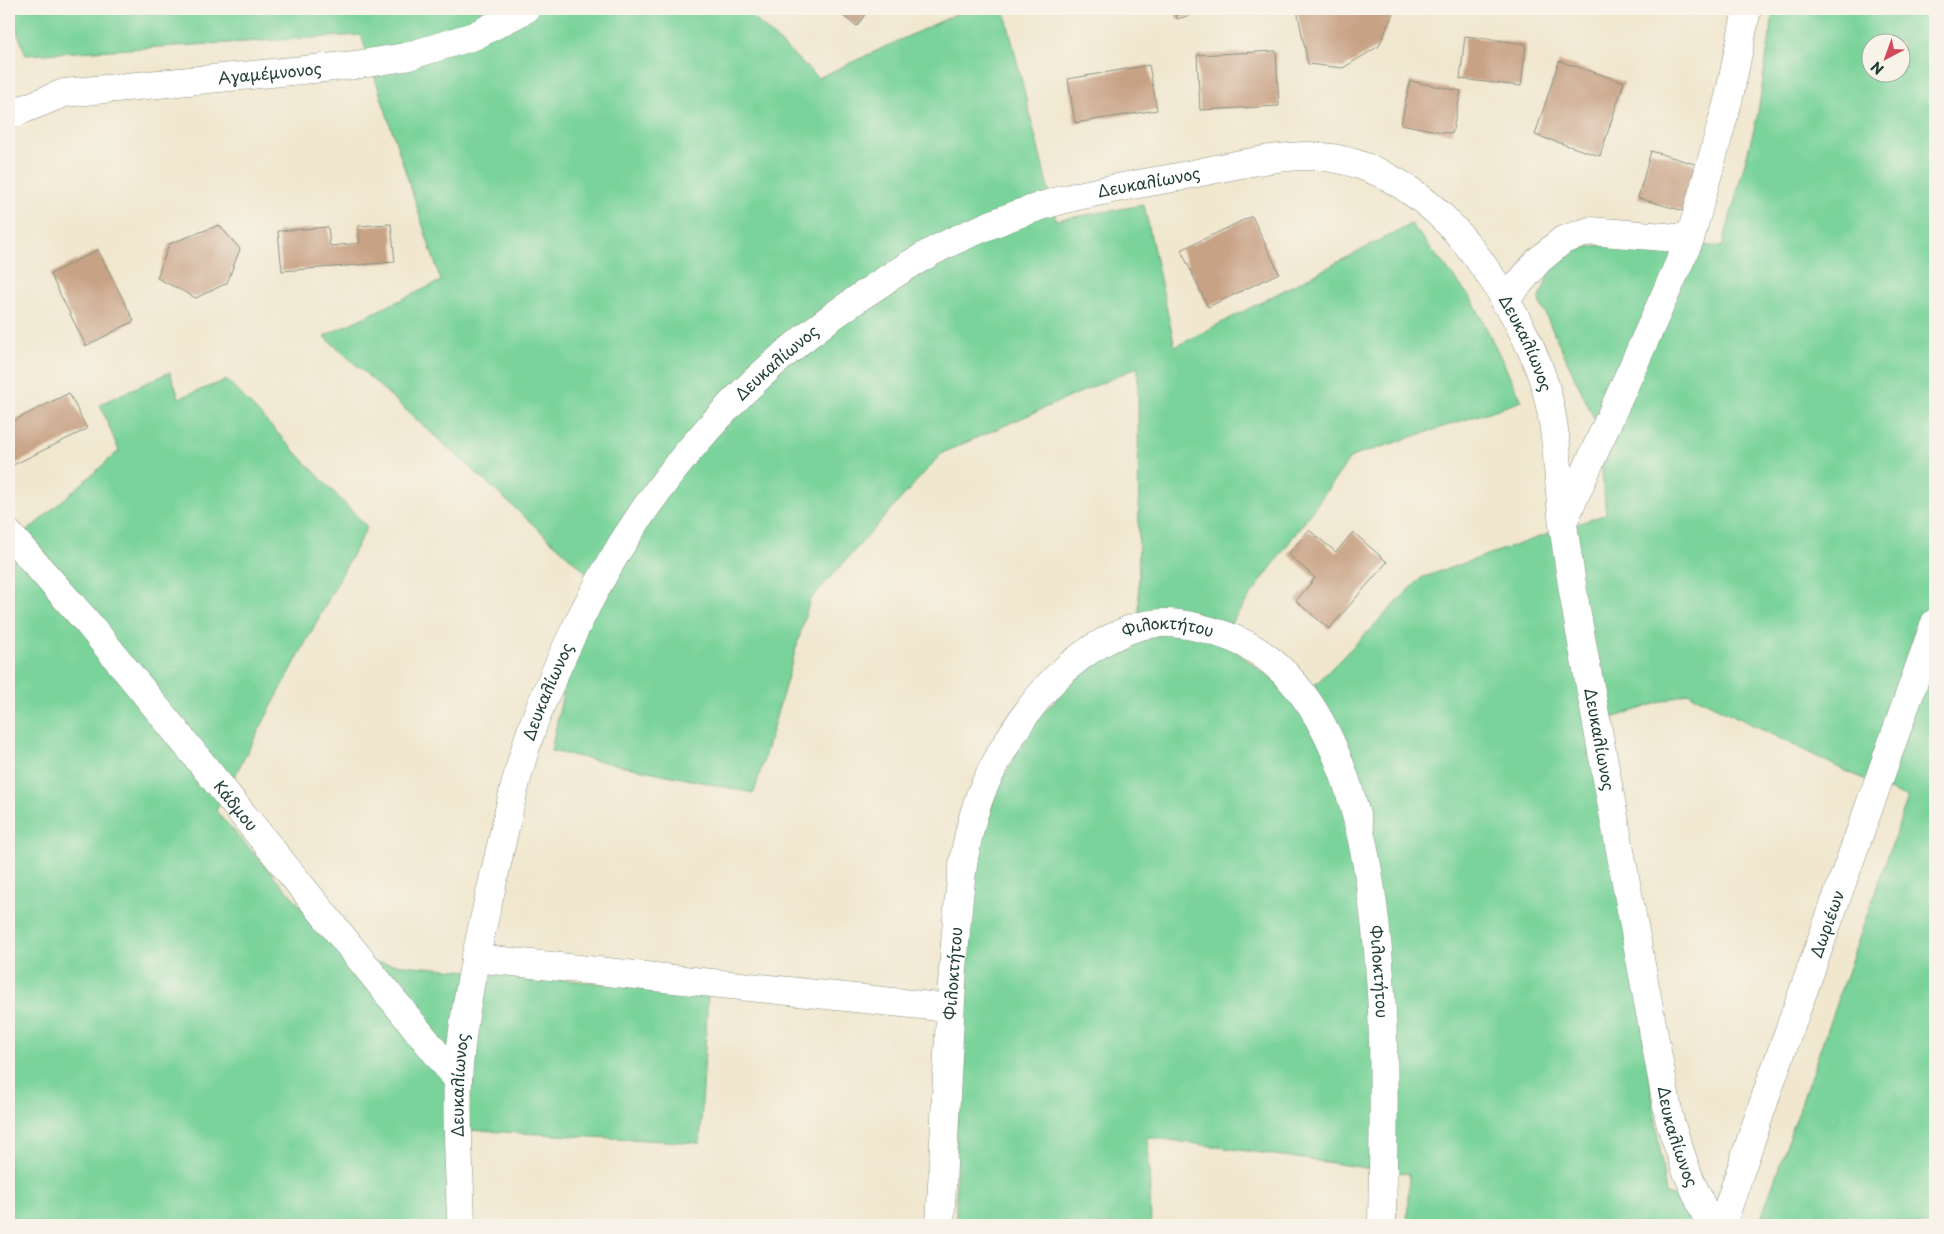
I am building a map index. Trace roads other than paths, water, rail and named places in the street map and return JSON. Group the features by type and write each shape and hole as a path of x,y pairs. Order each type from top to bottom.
{"street":[{"name":"Αγαμέμνονος","path":"9,115 71,92 381,62 433,50 474,36 526,9"},
{"path":"1563,521 1690,239 1729,98 1747,9"},
{"name":"Δευκαλίωνος","path":"461,1225 458,1080 467,1004 475,958 512,797 531,730 596,585 650,499 684,453 749,385 821,324 903,269 949,243 1014,216 1058,201 1218,169 1303,156 1348,162 1377,172 1413,192 1434,209 1459,235 1491,277 1534,358 1546,387 1556,435 1563,521 1583,647 1670,1122 1687,1172 1710,1225"},
{"path":"1504,301 1539,260 1563,240 1590,231 1690,239"},
{"name":"Κάδμου","path":"9,534 88,623 458,1080"},
{"name":"Φιλοκτήτου","path":"940,1225 950,1008 958,905 968,836 978,802 992,767 1029,709 1047,685 1088,650 1136,627 1156,622 1183,624 1214,631 1241,641 1266,657 1288,676 1305,695 1340,762 1355,811 1370,886 1379,959 1384,1056 1382,1225"},
{"name":"Δωριέων","path":"1722,1225 1771,1081 1935,623"},
{"path":"475,958 950,1008"}]}
